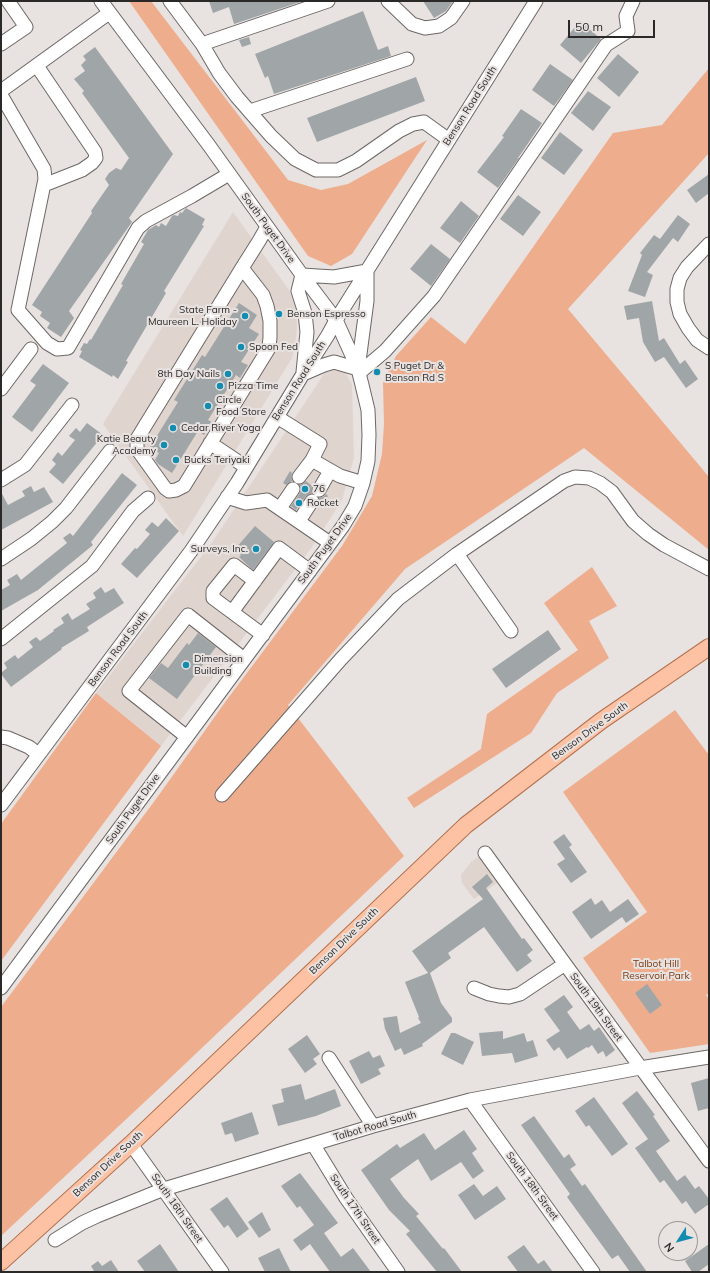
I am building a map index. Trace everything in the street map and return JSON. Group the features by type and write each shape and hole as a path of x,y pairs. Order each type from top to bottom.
{"main road":[{"name":"Benson Drive South","path":"1,1262 131,1144 466,825 601,721 709,647"}],"street":[{"path":"1,44 26,27 8,1"},
{"name":"South Puget Drive","path":"1,988 310,571 356,506 368,461 370,435 368,410 358,371 336,320 101,1"},
{"path":"170,1 202,44 219,73 237,97 271,136 295,159 316,170 338,170 359,159 399,131 413,124 424,122 449,140"},
{"path":"202,44 328,1"},
{"path":"388,1 412,24 425,28 439,26 451,18 463,1"},
{"name":"Benson Road South","path":"1,805 192,551 227,498 336,320 536,1"},
{"path":"358,371 385,351 434,296 606,46 628,31 626,16 633,1"},
{"path":"1,91 109,13"},
{"path":"250,111 407,59"},
{"path":"37,66 95,152 96,158 82,170 44,185"},
{"path":"1,95 44,169 45,179 18,310 47,343 57,349 68,348 138,228 229,174"},
{"path":"242,268 263,295 267,306 270,321 269,348 184,486 176,490 169,491 164,488 137,449 137,439 267,227"},
{"path":"709,244 687,267 680,278 677,289 677,302 680,314 688,328 697,340 709,348"},
{"path":"367,271 367,301 358,371 334,362 303,374 307,332 305,313 298,291 302,275 334,277 367,271"},
{"path":"1,389 31,348"},
{"path":"1,480 24,464 72,405"},
{"path":"277,417 320,444 312,460 299,477"},
{"path":"210,443 246,467"},
{"path":"1,559 30,539 57,517 66,508 110,451"},
{"path":"312,460 340,476 363,483"},
{"path":"319,490 330,470"},
{"path":"222,795 341,659 398,600 457,554 564,481 576,477 589,478 600,483 612,492 633,521 648,534 664,545 709,569"},
{"path":"280,508 293,489"},
{"path":"1,639 92,566 133,511 148,498"},
{"path":"227,498 246,503 267,500 330,543"},
{"path":"299,521 312,501"},
{"path":"232,612 279,548 310,571"},
{"path":"457,554 511,631"},
{"path":"255,581 234,565 212,591 213,598 263,634"},
{"path":"187,737 129,691 188,615 244,659"},
{"path":"1,737 8,738 29,747 38,754"},
{"name":"South 19th Street","path":"485,853 709,1161"},
{"path":"474,988 489,994 509,997 520,994 565,964"},
{"name":"Talbot Road South","path":"55,1240 82,1223 164,1189 373,1126 470,1100 640,1068 709,1057"},
{"path":"329,1058 373,1126"},
{"name":"South 18th Street","path":"470,1100 593,1272"},
{"name":"South 16th Street","path":"131,1144 222,1272"},
{"name":"South 17th Street","path":"313,1144 346,1198 398,1272"}],"shaded area":[{"path":"233,212 289,290 296,310 297,328 295,346 292,358 183,536 103,424"},
{"path":"332,369 345,372 352,384 354,458 342,500 312,547 161,746 96,693 213,541 324,374"},
{"path":"481,855 500,881 474,899 462,883 461,875 471,862"}],"green space":[{"path":"129,1 151,1 288,180 321,190 348,184 427,140 352,254 331,266 308,256"},
{"path":"709,68 709,153 568,309 709,477 709,550 584,448 405,569 288,705 404,856 1,1236 1,1007 342,546 372,496 382,454 384,424 383,383 396,356 431,317 465,344 613,133 662,125"},
{"path":"592,567 617,606 589,621 609,658 557,693 531,733 414,808 407,798 481,749 487,714 578,650 544,603"},
{"path":"96,693 161,746 1,961 1,824"},
{"name":"Talbot Hill Reservoir Park","path":"675,710 709,755 709,993 706,995 709,999 709,1044 650,1053 583,958 647,912 563,792"}],"building":[{"path":"209,1 300,2 234,24 229,7 213,13"},
{"path":"423,1 453,1 446,11 434,18"},
{"path":"363,11 378,50 388,46 391,56 274,94 268,76 265,78 255,54"},
{"path":"580,21 601,39 581,63 560,45"},
{"path":"249,37 251,44 242,47 239,40"},
{"path":"95,47 173,154 129,218 132,222 69,311 74,318 61,337 47,328 50,323 40,316 42,312 32,305 109,185 105,179 109,173 116,168 121,170 129,158 82,93 84,91 74,79 85,71 81,65 86,60 83,56"},
{"path":"618,54 639,72 619,97 597,78"},
{"path":"550,64 573,80 554,106 532,90"},
{"path":"416,77 425,101 317,142 307,118"},
{"path":"588,91 611,107 593,131 571,113"},
{"path":"521,109 542,123 498,188 477,172 504,137 502,136"},
{"path":"560,132 583,150 564,175 541,158"},
{"path":"709,174 709,193 696,203 687,190"},
{"path":"518,195 541,212 523,236 500,219"},
{"path":"461,201 479,216 460,243 440,228"},
{"path":"186,208 205,219 202,225 204,226 164,291 166,293 126,361 128,362 118,379 113,375 112,377 79,357 82,351 80,350 84,343 87,344 90,339 91,340 123,285 121,284 144,244 141,242 148,230 156,225 159,227 161,223 166,226 172,216 178,216 180,212 182,213"},
{"path":"678,215 690,224 678,242 673,238 647,272 653,275 645,297 628,291 642,255 640,253 654,235 660,239"},
{"path":"431,244 450,259 431,286 410,269"},
{"path":"652,301 659,341 664,338 680,364 685,360 698,379 686,388 664,357 655,362 643,342 639,318 627,320 624,306"},
{"path":"239,303 257,315 249,328 259,334 241,362 248,365 240,378 236,375 208,420 212,422 204,435 198,431 172,473 158,464 155,460 159,453 150,447 178,402 174,400 202,355 205,357"},
{"path":"43,364 69,383 32,432 12,417 36,385 30,381"},
{"path":"87,423 103,435 63,484 49,472 56,464 52,460 58,452 62,456 75,440 69,436 76,428 80,432"},
{"path":"290,471 292,473 292,481 286,485 283,483"},
{"path":"122,473 137,485 91,542 93,545 38,590 1,611 1,590 10,585 7,580 17,574 21,580 67,543 63,538 70,533 73,536"},
{"path":"306,481 312,486 312,493 306,496 296,510 291,506 300,493 300,485"},
{"path":"31,486 34,492 44,487 53,502 1,530 1,492 8,505 25,496 22,491"},
{"path":"326,494 328,496 321,507 319,505 319,498"},
{"path":"166,518 179,531 137,578 121,564 150,534 145,530 152,522 158,527"},
{"path":"255,526 274,542 253,570 239,557 241,555 235,549"},
{"path":"101,587 105,593 114,588 124,603 87,627 89,631 61,648 62,649 11,687 1,674 7,668 4,663 15,655 18,659 33,647 29,642 36,637 40,641 54,631 53,630 64,623 61,618 68,613 72,620 90,609 86,604 96,598 93,593"},
{"path":"548,630 561,649 506,688 492,669"},
{"name":"Dimension Building","path":"198,633 216,647 177,699 149,678 161,663 168,668 187,643 189,645"},
{"path":"564,834 572,845 569,847 587,872 571,883 557,864 565,859 553,842"},
{"path":"487,874 493,882 486,888 522,939 524,938 533,950 527,955 532,961 517,972 484,927 448,953 451,958 430,973 441,1003 452,1018 452,1022 422,1044 423,1046 404,1055 401,1048 395,1051 385,1029 383,1018 397,1016 400,1033 421,1023 405,982 428,973 412,951 483,899 472,887"},
{"path":"591,898 595,905 602,900 610,912 628,899 639,914 626,923 622,917 591,939 572,912"},
{"path":"647,984 662,1005 650,1014 635,993"},
{"path":"564,995 573,1007 567,1012 580,1030 589,1024 594,1031 599,1027 615,1050 606,1057 603,1051 598,1054 592,1045 567,1059 559,1047 554,1051 546,1040 560,1031 544,1009"},
{"path":"503,1031 503,1039 524,1033 527,1042 533,1040 538,1056 515,1063 512,1053 482,1056 479,1033"},
{"path":"451,1033 455,1033 474,1042 463,1065 441,1054"},
{"path":"307,1035 320,1054 313,1059 317,1064 305,1073 288,1049"},
{"path":"369,1051 373,1058 380,1055 385,1066 378,1069 381,1074 361,1084 349,1061"},
{"path":"709,1078 709,1108 698,1111 691,1083"},
{"path":"301,1084 305,1100 335,1089 341,1106 316,1116 278,1126 272,1105 284,1102 281,1089"},
{"path":"637,1091 655,1115 653,1116 670,1141 656,1151 677,1181 685,1175 695,1189 699,1186 709,1199 709,1204 695,1214 686,1201 682,1204 664,1180 660,1183 635,1148 648,1139 622,1103"},
{"path":"594,1097 628,1144 612,1156 589,1125 586,1127 575,1111"},
{"path":"252,1112 259,1134 235,1142 232,1133 225,1135 221,1123"},
{"path":"534,1116 564,1158 569,1154 576,1165 570,1169 582,1186 585,1184 647,1272 630,1272 618,1255 612,1259 567,1197 570,1194 521,1125"},
{"path":"464,1130 477,1149 472,1153 484,1171 473,1179 461,1162 431,1181 418,1159 390,1179 404,1198 419,1214 416,1216 443,1249 444,1248 462,1272 437,1272 406,1234 410,1231 389,1210 361,1170 397,1144 400,1148 424,1133 435,1150"},
{"path":"300,1173 338,1223 324,1233 341,1257 353,1248 371,1272 330,1272 310,1244 301,1251 293,1240 314,1225 300,1206 297,1208 281,1186"},
{"path":"474,1184 483,1196 497,1186 506,1199 475,1220 458,1195"},
{"path":"227,1197 249,1229 237,1238 228,1225 224,1228 210,1209"},
{"path":"262,1212 271,1230 259,1238 248,1222"},
{"path":"160,1244 179,1272 145,1272 137,1261"},
{"path":"709,1244 709,1264 698,1272 692,1272 685,1261 698,1261 698,1252"},
{"path":"524,1245 538,1264 544,1260 553,1272 518,1272 507,1257"},
{"path":"279,1248 291,1272 265,1272 258,1258"},
{"path":"111,1260 119,1272 94,1272 91,1266 98,1261 102,1266"}],"place":[{"name":"Benson Espresso","path":"279,314"},
{"name":"State Farm - Maureen L. Holiday","path":"245,316"},
{"name":"Spoon Fed","path":"241,347"},
{"name":"S Puget Dr & Benson Rd S","path":"377,372"},
{"name":"8th Day Nails","path":"228,374"},
{"name":"Pizza Time","path":"220,386"},
{"name":"Circle Food Store","path":"208,406"},
{"name":"Cedar River Yoga","path":"173,428"},
{"name":"Katie Beauty Academy","path":"164,445"},
{"name":"Bucks Teriyaki","path":"176,460"},
{"name":"76","path":"305,489"},
{"name":"Rocket","path":"299,503"},
{"name":"Surveys, Inc.","path":"256,549"},
{"name":"Dimension Building","path":"186,665"}]}
